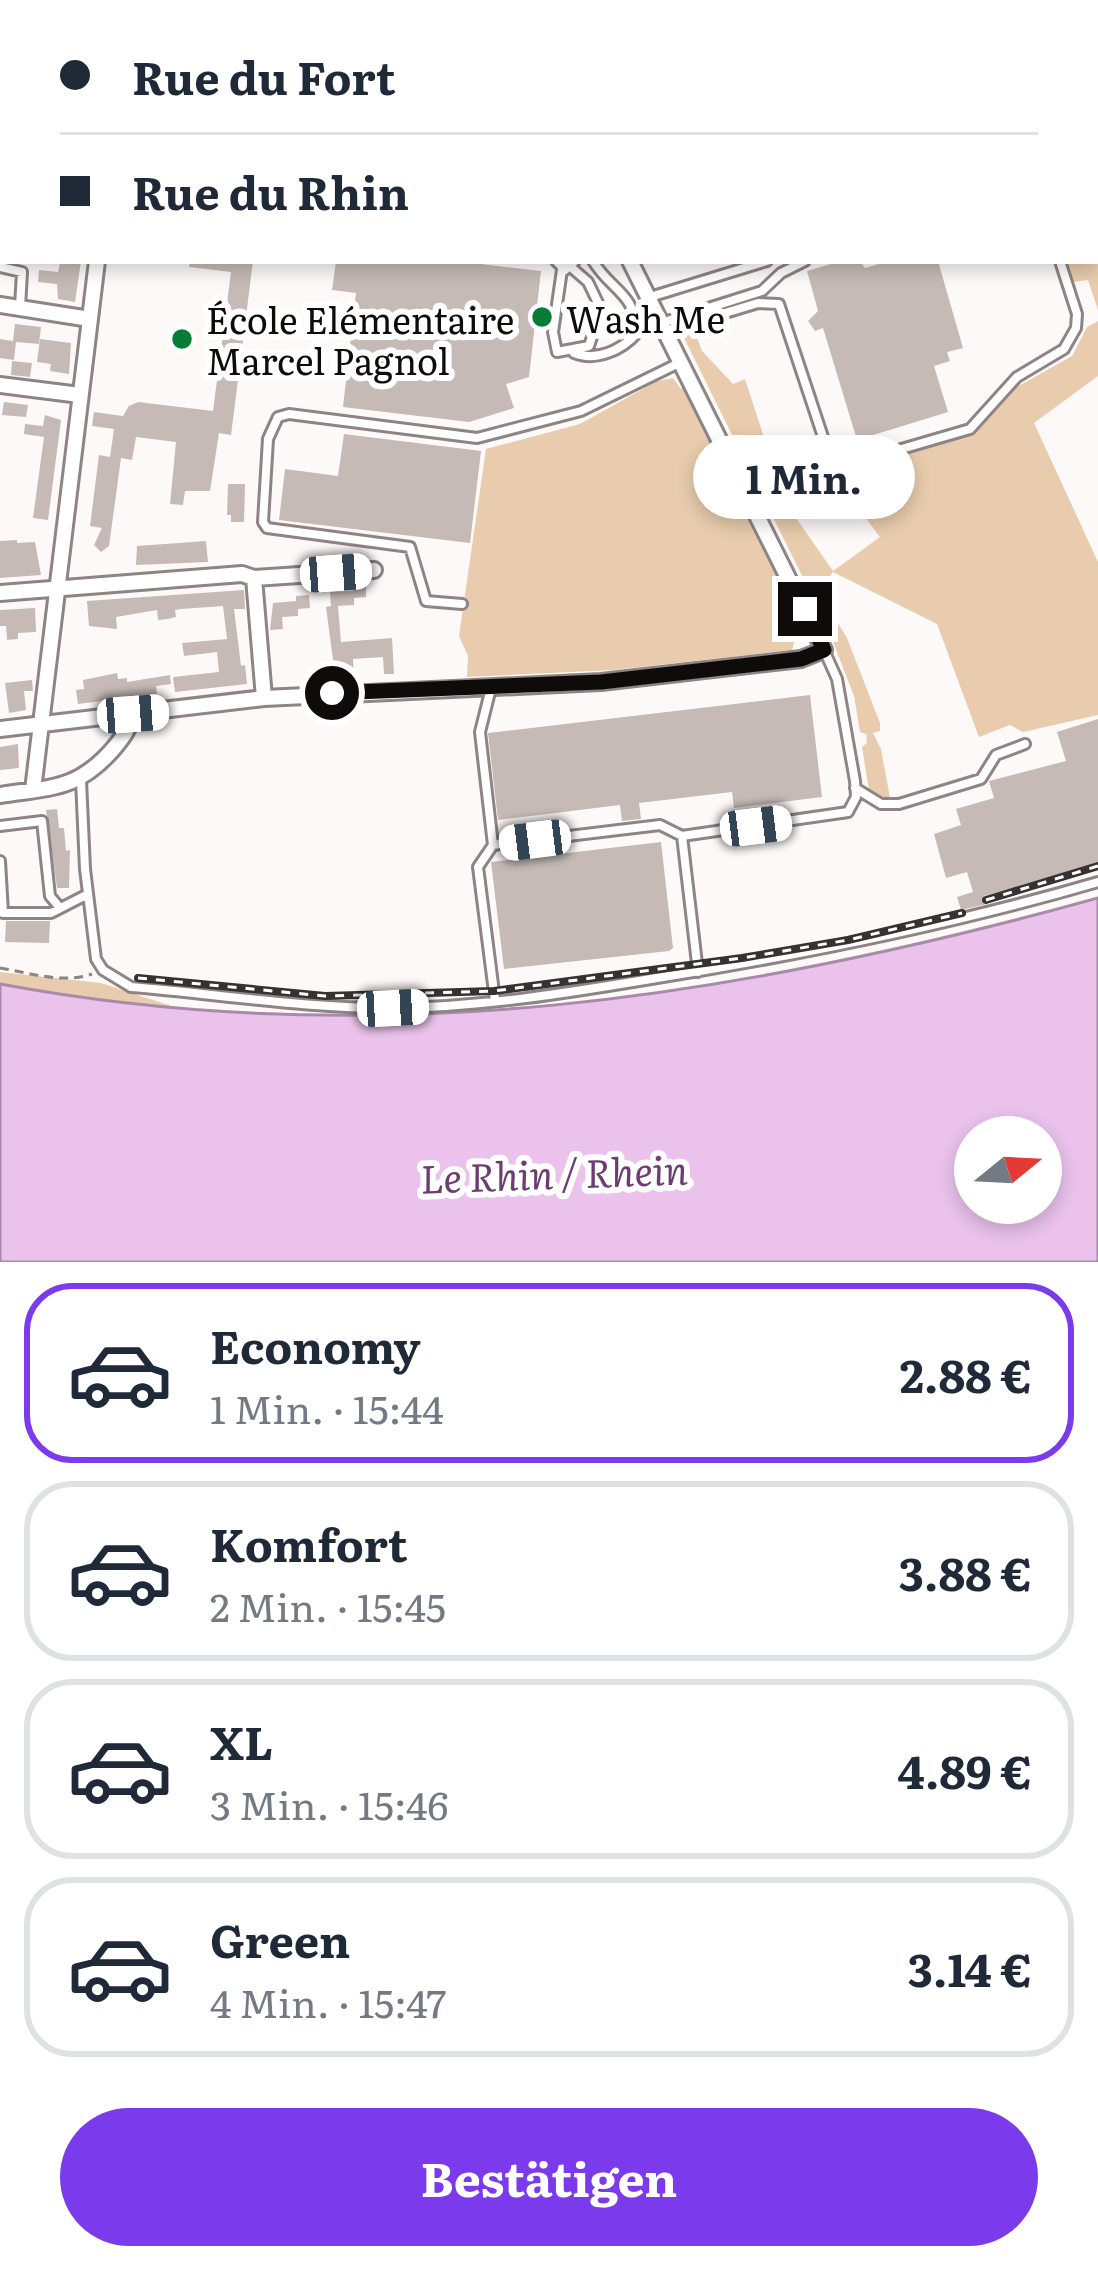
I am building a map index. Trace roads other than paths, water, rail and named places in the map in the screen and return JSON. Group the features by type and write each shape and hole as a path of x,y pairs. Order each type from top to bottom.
{"street":[{"path":"33,790 97,264"},
{"path":"0,730 264,698 601,682 801,659 824,650 632,264"},
{"path":"0,305 90,319"},
{"path":"0,385 80,395"},
{"path":"0,593 242,574 254,578 374,570"},
{"path":"254,578 264,698"},
{"path":"0,795 81,780 129,730 133,714"}],"lane":[{"path":"573,352 589,346 601,309 588,282 566,265 553,332 557,352 590,357 625,346 637,333 636,314 624,292 602,277 594,264"},
{"path":"649,298 757,264"},
{"path":"664,327 762,291 800,264"},
{"path":"664,327 773,300 784,311 827,449 850,464 970,429 1017,377 1064,349 1076,328 1077,314 1061,264"},
{"path":"0,267 24,276 20,308"},
{"path":"462,604 426,601 410,548 267,528 263,522 268,439 278,417 289,414 477,438 581,411 681,362"},
{"path":"493,845 660,825 682,836 839,816 853,805 856,788 837,679 824,650"},
{"path":"491,688 480,732 493,845 478,867 495,1000"},
{"path":"856,788 881,804 899,804 972,784 988,771 996,755 1025,744"},
{"path":"81,780 96,959 103,970 131,987 393,1008 495,1000 698,972 977,918 1098,882"},
{"path":"0,826 42,821 50,896 60,908"},
{"path":"682,836 698,972"},
{"path":"0,861 2,915 51,913 88,894"}],"water":[{"name":"Le Rhin / Rhein","path":"1098,898 1098,1262 0,1262 0,984 140,1005 279,1014 417,1014 554,1005 826,964"}],"railway":[{"path":"986,900 1098,866"},
{"path":"138,978 325,996 494,991 742,958 848,940 962,913"}],"place":[{"name":"Wash Me","path":"542,317"},
{"name":"École Elémentaire Marcel Pagnol","path":"182,339"}]}
